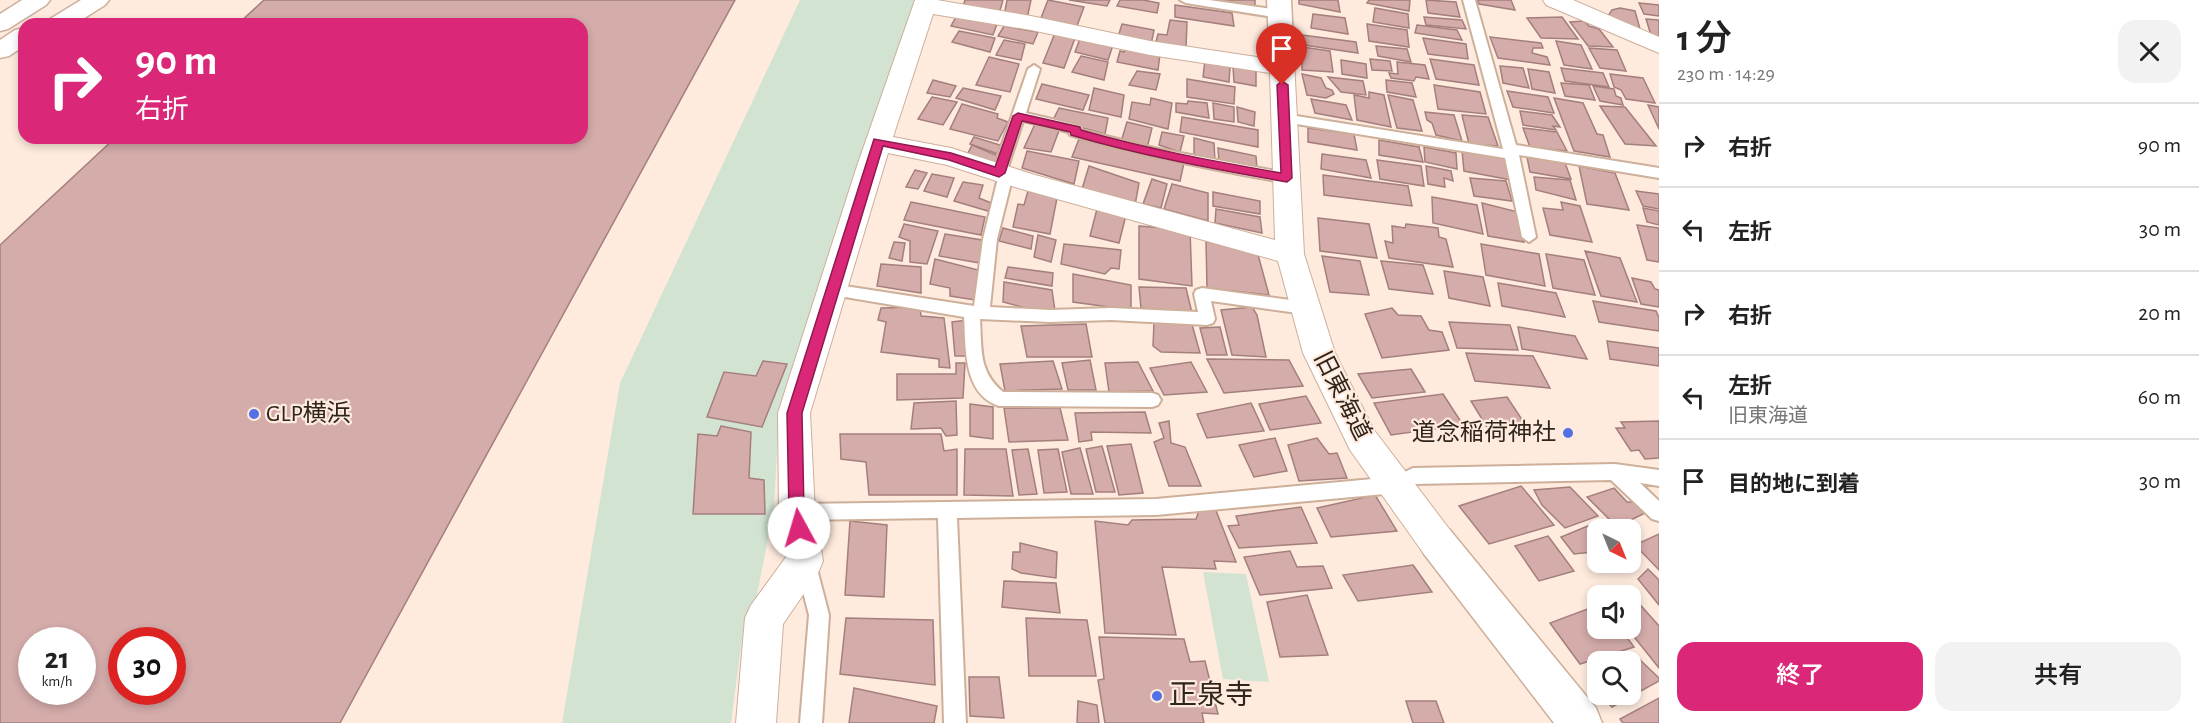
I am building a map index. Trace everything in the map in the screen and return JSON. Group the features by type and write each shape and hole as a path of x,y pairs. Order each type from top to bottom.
{"main road":[{"path":"0,7 10,0"},
{"path":"0,24 38,0"},
{"path":"51,18 79,0"},
{"path":"68,18 97,0"},
{"path":"0,51 18,39"},
{"path":"0,60 18,49"},
{"name":"旧東海道","path":"1437,542 1581,723"}],"street":[{"path":"1554,0 1659,46"},
{"path":"756,723 764,618 805,561 797,512 794,413 878,142 925,3 1150,48 1280,31"},
{"name":"旧東海道","path":"1280,31 1290,254 1318,354 1362,440 1437,542"},
{"path":"878,142 951,157 1003,174 1290,254"}],"lane":[{"path":"1186,0 1280,31"},
{"path":"1469,0 1511,152 1529,237"},
{"path":"1034,69 1018,116 990,239 976,312 975,365 983,386 999,399 1152,400"},
{"path":"1018,116 1076,129 1075,132 1109,142 1190,161 1287,178"},
{"path":"1284,118 1659,173"},
{"path":"832,290 976,312 1050,316 1111,314 1207,319 1202,294 1305,308"},
{"path":"797,512 1156,507 1396,486 1413,476 1615,472 1659,478"},
{"path":"1615,472 1659,513"},
{"path":"947,509 955,723"},
{"path":"805,561 819,615 811,723"}],"green space":[{"path":"800,0 915,0 779,412 774,508 757,595 744,623 731,723 562,723 620,383"},
{"path":"1203,572 1246,574 1269,682 1223,679"}],"building":[{"name":"GLP横浜","path":"264,0 735,0 340,723 0,723 0,245 109,144 588,144 588,18 244,18"},
{"path":"965,0 1003,0 999,14 962,9"},
{"path":"1007,0 1031,0 1027,19 1004,16"},
{"path":"1048,0 1084,7 1077,26 1041,18"},
{"path":"1069,0 1110,0 1107,6"},
{"path":"1120,0 1159,3 1157,13 1117,6"},
{"path":"1203,0 1255,0 1255,8"},
{"path":"1299,0 1338,0 1340,12 1299,4"},
{"path":"1369,0 1410,0 1409,11 1367,3"},
{"path":"1426,0 1456,2 1460,17 1428,13"},
{"path":"1477,0 1511,0 1515,10 1479,4"},
{"path":"1639,3 1659,5 1659,16 1644,14"},
{"path":"1175,5 1232,13 1234,26 1175,17"},
{"path":"1375,8 1408,14 1409,28 1373,22"},
{"path":"1620,8 1635,11 1640,29 1608,16 1612,10"},
{"path":"1313,14 1345,18 1348,34 1311,28"},
{"path":"957,15 998,21 993,35 951,26"},
{"path":"1424,17 1462,20 1466,29 1426,25"},
{"path":"1562,17 1578,39 1541,38 1527,18"},
{"path":"1646,19 1659,20 1659,39 1652,38"},
{"path":"1170,20 1187,22 1186,47 1156,42 1158,34 1167,35"},
{"path":"1584,21 1589,26 1599,29 1613,47 1588,46 1570,22"},
{"path":"1122,24 1154,30 1151,45 1118,37"},
{"path":"1367,24 1407,30 1409,47 1369,41"},
{"path":"1417,25 1457,30 1462,40 1415,33"},
{"path":"1004,26 1038,32 1033,44 998,36"},
{"path":"959,31 995,38 990,52 952,42"},
{"path":"1055,33 1075,38 1064,68 1043,63"},
{"path":"1302,35 1356,42 1358,53 1304,45"},
{"path":"1490,37 1541,43 1543,48 1533,48 1532,53 1547,57 1550,65 1498,58"},
{"path":"1423,38 1466,44 1468,59 1428,54"},
{"path":"1080,39 1113,45 1108,60 1075,52"},
{"path":"1004,40 1025,44 1021,60 996,55"},
{"path":"1556,41 1581,45 1592,69 1564,65"},
{"path":"1376,46 1407,49 1411,62 1378,56"},
{"path":"1126,47 1160,54 1158,70 1117,62 1120,51 1124,52"},
{"path":"1302,47 1330,51 1333,72 1302,70"},
{"path":"1589,48 1617,50 1626,71 1600,68"},
{"path":"1081,56 1108,62 1104,80 1072,72"},
{"path":"989,57 1019,64 1010,92 976,85"},
{"path":"1370,59 1390,61 1392,71 1372,70"},
{"path":"1430,59 1474,65 1479,85 1436,79"},
{"path":"1205,60 1230,67 1229,82 1203,77"},
{"path":"1341,60 1366,64 1367,78 1342,74"},
{"path":"1397,62 1425,65 1429,79 1416,77 1414,81 1391,78 1389,73 1398,74"},
{"path":"1500,66 1523,68 1529,88 1503,83"},
{"path":"1233,67 1256,71 1256,86 1234,82"},
{"path":"1561,68 1603,73 1609,87 1565,81"},
{"path":"1528,69 1549,72 1555,93 1532,89"},
{"path":"1137,71 1160,74 1156,90 1129,85"},
{"path":"1302,74 1321,78 1326,88 1332,90 1334,94 1326,98 1307,95"},
{"path":"1610,74 1643,78 1655,103 1626,99 1621,90 1614,87"},
{"path":"1328,77 1363,81 1366,95 1341,92"},
{"path":"1187,79 1235,87 1234,104 1187,97"},
{"path":"933,80 956,86 950,97 927,93"},
{"path":"1386,80 1412,83 1416,97 1387,92"},
{"path":"1561,83 1589,85 1595,100 1565,96"},
{"path":"1042,84 1089,95 1083,110 1036,99"},
{"path":"1434,85 1480,92 1486,114 1438,109"},
{"path":"1593,86 1614,89 1623,105 1600,101"},
{"path":"963,88 1001,96 995,110 956,98"},
{"path":"1094,88 1124,95 1121,117 1089,110"},
{"path":"1507,91 1548,97 1554,113 1513,107"},
{"path":"1369,92 1384,95 1391,127 1357,120 1354,95 1369,98"},
{"path":"1388,95 1413,100 1422,131 1397,128"},
{"path":"932,97 957,102 943,125 918,119"},
{"path":"1151,98 1172,103 1168,129 1129,119 1132,102 1150,105"},
{"path":"1554,98 1583,103 1597,134 1603,135 1610,157 1574,151"},
{"path":"1311,99 1346,105 1352,120 1315,113"},
{"path":"1188,101 1207,103 1209,118 1176,112 1176,103 1187,104"},
{"path":"1213,103 1234,107 1234,122 1214,119"},
{"path":"962,104 998,114 997,118 1008,122 998,141 950,129"},
{"path":"1648,105 1659,107 1659,129"},
{"path":"1600,106 1625,107 1656,146 1625,144"},
{"path":"1237,107 1255,112 1254,126 1238,122"},
{"path":"1059,108 1108,118 1105,134 1053,120"},
{"path":"1520,111 1552,115 1560,127 1553,126 1556,130 1523,125"},
{"path":"1425,112 1454,115 1462,141 1436,135"},
{"path":"1462,115 1488,117 1498,146 1469,144"},
{"path":"1182,117 1258,130 1258,147 1180,132"},
{"path":"1127,122 1152,128 1147,148 1121,142"},
{"path":"1035,124 1060,128 1051,152 1024,148"},
{"path":"1308,128 1354,134 1357,150 1308,142"},
{"path":"1523,128 1557,132 1567,151 1530,147"},
{"path":"1162,132 1184,136 1180,152 1159,145"},
{"path":"974,137 1000,145 998,154 970,144"},
{"path":"1194,138 1214,143 1215,161 1194,157"},
{"path":"1079,139 1184,163 1180,181 1072,157"},
{"path":"1379,140 1419,147 1423,162 1379,155"},
{"path":"972,145 998,156 992,167 966,157"},
{"path":"1424,147 1456,153 1457,169 1425,162"},
{"path":"1218,148 1256,156 1257,170 1219,162"},
{"path":"1027,151 1079,161 1074,184 1022,168"},
{"path":"1462,151 1504,158 1511,180 1464,171"},
{"path":"1322,154 1366,160 1371,178 1321,169"},
{"path":"1527,157 1565,163 1571,179 1530,172"},
{"path":"1377,160 1421,166 1424,186 1380,179"},
{"path":"1089,166 1139,183 1135,205 1082,189"},
{"path":"1426,166 1451,171 1453,181 1444,178 1445,187 1428,184"},
{"path":"1579,166 1615,173 1629,210 1587,204"},
{"path":"915,170 927,173 918,189 906,187"},
{"path":"932,174 954,178 947,197 924,191"},
{"path":"1323,175 1408,186 1412,206 1324,195"},
{"path":"1534,177 1570,180 1576,200 1536,190"},
{"path":"1470,178 1506,181 1512,201 1474,196"},
{"path":"1152,179 1167,184 1161,208 1143,204"},
{"path":"963,182 983,185 979,198 991,203 988,211 954,201"},
{"path":"1172,184 1208,193 1208,221 1164,209"},
{"path":"1028,191 1057,198 1050,234 1013,227 1018,204 1024,205"},
{"path":"1636,191 1659,194 1659,209 1643,206"},
{"path":"1213,192 1260,201 1260,214 1213,206"},
{"path":"1432,197 1477,205 1483,234 1433,223"},
{"path":"911,202 985,217 981,235 904,220"},
{"path":"1561,202 1580,206 1592,242 1550,235 1543,208 1563,210"},
{"path":"1482,203 1518,212 1524,242 1488,236"},
{"path":"1643,208 1659,211 1659,225 1647,222"},
{"path":"1097,209 1126,215 1119,243 1090,236"},
{"path":"1216,209 1260,217 1262,233 1215,223"},
{"path":"1318,218 1369,224 1377,258 1320,251"},
{"path":"904,224 938,231 927,264 910,262 910,241 899,237"},
{"path":"1406,224 1438,228 1439,237 1446,239 1453,267 1389,258 1385,241 1393,243 1392,226 1405,228"},
{"path":"1637,225 1659,228 1659,262 1647,260"},
{"path":"1139,226 1190,230 1192,286 1139,279"},
{"path":"1003,228 1033,236 1031,249 999,241"},
{"path":"945,234 982,240 980,263 939,256"},
{"path":"1038,235 1056,240 1051,262 1034,257"},
{"path":"1206,241 1257,251 1269,295 1207,288"},
{"path":"894,242 905,243 902,261 889,258"},
{"path":"1064,244 1121,250 1119,269 1111,268 1105,274 1061,264"},
{"path":"1481,244 1539,254 1545,286 1486,275"},
{"path":"1585,251 1620,258 1637,302 1601,296"},
{"path":"1546,254 1584,260 1595,295 1553,288"},
{"path":"1322,256 1360,261 1369,295 1330,292"},
{"path":"935,259 978,270 975,300 950,296 950,288 930,284"},
{"path":"1381,261 1423,265 1433,294 1389,289"},
{"path":"881,264 921,267 921,293 877,286"},
{"path":"1008,267 1053,273 1052,286 1005,278"},
{"path":"1444,271 1483,277 1490,306 1449,298"},
{"path":"1073,274 1131,285 1131,310 1073,302"},
{"path":"1632,278 1651,282 1655,289 1659,290 1659,307 1641,304"},
{"path":"1004,282 1052,290 1055,311 1040,312 1003,302"},
{"path":"1498,283 1556,293 1565,317 1502,306"},
{"path":"1139,287 1186,288 1192,313 1141,308"},
{"path":"1593,301 1656,311 1659,318 1659,331 1599,322"},
{"path":"920,307 921,316 944,318 950,368 939,367 939,359 881,352 886,322 878,320 881,308"},
{"path":"1252,307 1257,315 1266,357 1232,355 1221,310"},
{"path":"1392,308 1398,315 1421,316 1429,330 1442,332 1449,350 1382,358 1365,314"},
{"path":"967,320 970,356 955,356 952,322"},
{"path":"1191,321 1200,353 1161,352 1153,346 1154,323"},
{"path":"1449,322 1510,325 1518,350 1457,348"},
{"path":"1086,324 1092,357 1027,357 1021,326"},
{"path":"1220,327 1227,355 1207,355 1200,328"},
{"path":"1518,327 1575,336 1587,359 1522,349"},
{"path":"1607,341 1659,348 1659,366 1610,359"},
{"path":"1466,353 1533,356 1550,388 1475,381"},
{"path":"1207,359 1289,360 1303,386 1224,393"},
{"path":"1090,360 1096,390 1068,390 1062,363"},
{"path":"763,361 787,364 762,427 707,417 724,372 756,376"},
{"path":"1053,361 1062,389 1005,391 1000,364"},
{"path":"1138,362 1153,391 1109,392 1105,363"},
{"path":"1191,362 1207,392 1164,395 1150,368"},
{"path":"956,363 965,363 963,398 897,400 897,374 956,374"},
{"path":"1411,369 1425,392 1372,398 1358,374"},
{"path":"1443,394 1463,425 1391,435 1374,403"},
{"path":"1306,396 1321,423 1270,430 1259,404"},
{"path":"1507,397 1525,424 1488,429 1471,401"},
{"path":"956,401 957,435 946,436 941,428 911,429 914,403"},
{"path":"1251,403 1264,431 1207,438 1197,414"},
{"path":"970,404 993,407 993,439 970,436"},
{"path":"1004,408 1060,408 1068,440 1009,442"},
{"path":"1145,412 1151,433 1091,432 1092,440 1079,442 1075,413"},
{"path":"1169,421 1171,443 1185,447 1201,486 1169,486 1154,442 1164,438 1159,423"},
{"name":"道念稲荷神社","path":"1659,421 1659,458 1645,459 1639,450 1631,451 1616,428 1625,428 1621,422"},
{"path":"721,426 751,432 749,478 764,480 765,514 693,514 698,434 717,436"},
{"path":"840,434 941,434 944,451 957,449 957,495 869,495 866,462 841,459"},
{"path":"1275,438 1287,471 1254,477 1239,445"},
{"path":"1317,438 1329,454 1337,453 1347,478 1299,481 1288,445"},
{"path":"1131,444 1143,493 1119,495 1107,446"},
{"path":"1102,446 1115,492 1096,492 1086,449"},
{"path":"1080,448 1093,494 1071,494 1062,452"},
{"path":"965,449 1006,449 1013,496 964,495"},
{"path":"1028,449 1037,494 1019,495 1012,450"},
{"path":"1058,449 1067,492 1044,493 1038,450"},
{"path":"1521,486 1554,525 1489,544 1459,506"},
{"path":"1570,487 1598,516 1565,528 1542,505 1534,490"},
{"path":"1614,488 1627,502 1636,502 1645,513 1633,519 1609,519 1587,497"},
{"path":"1375,495 1397,531 1331,537 1317,508"},
{"path":"1301,507 1317,543 1239,548 1228,526 1239,525 1236,516"},
{"path":"1215,508 1236,562 1214,561 1216,569 1162,567 1176,635 1105,633 1095,521 1128,525 1132,520 1196,519 1199,511"},
{"path":"850,521 887,525 884,597 845,595"},
{"path":"1587,526 1587,553 1574,554 1561,537"},
{"path":"1659,534 1659,570 1641,551 1641,542"},
{"path":"1548,536 1574,571 1539,581 1515,546"},
{"path":"1020,543 1057,552 1056,578 1021,573 1012,569 1013,552 1020,552"},
{"path":"1290,551 1297,567 1323,566 1332,588 1260,595 1244,557"},
{"path":"1413,565 1432,592 1358,601 1343,575"},
{"path":"1648,569 1659,580 1659,605 1638,579"},
{"path":"1004,581 1056,583 1060,613 1002,607"},
{"path":"1307,595 1328,655 1280,657 1267,602"},
{"path":"1641,606 1659,626 1659,668 1636,639 1641,639"},
{"path":"1587,609 1587,639 1628,639 1634,647 1621,651 1587,651 1587,662 1580,664 1550,623"},
{"path":"846,618 933,620 935,685 840,674"},
{"path":"1026,618 1087,620 1096,676 1029,676"},
{"name":"正泉寺","path":"1099,637 1184,639 1190,662 1205,661 1218,714 1202,713 1204,723 1105,723 1098,680 1104,679"},
{"path":"1641,661 1659,678 1659,681 1641,691"},
{"path":"969,677 999,677 1004,718 970,716"},
{"path":"854,688 937,706 934,723 849,723"},
{"path":"1659,698 1659,723 1623,723 1620,719"},
{"path":"1078,701 1097,705 1099,723 1077,723"},
{"path":"1406,701 1436,701 1444,723 1413,723"}],"place":[{"name":"GLP横浜","path":"254,414"},
{"name":"道念稲荷神社","path":"1568,433"},
{"name":"正泉寺","path":"1157,696"}],"route":[{"path":"799,528 794,413 878,142 951,157 999,173 1018,116 1076,129 1075,132 1109,142 1190,161 1287,178 1282,85"}]}
